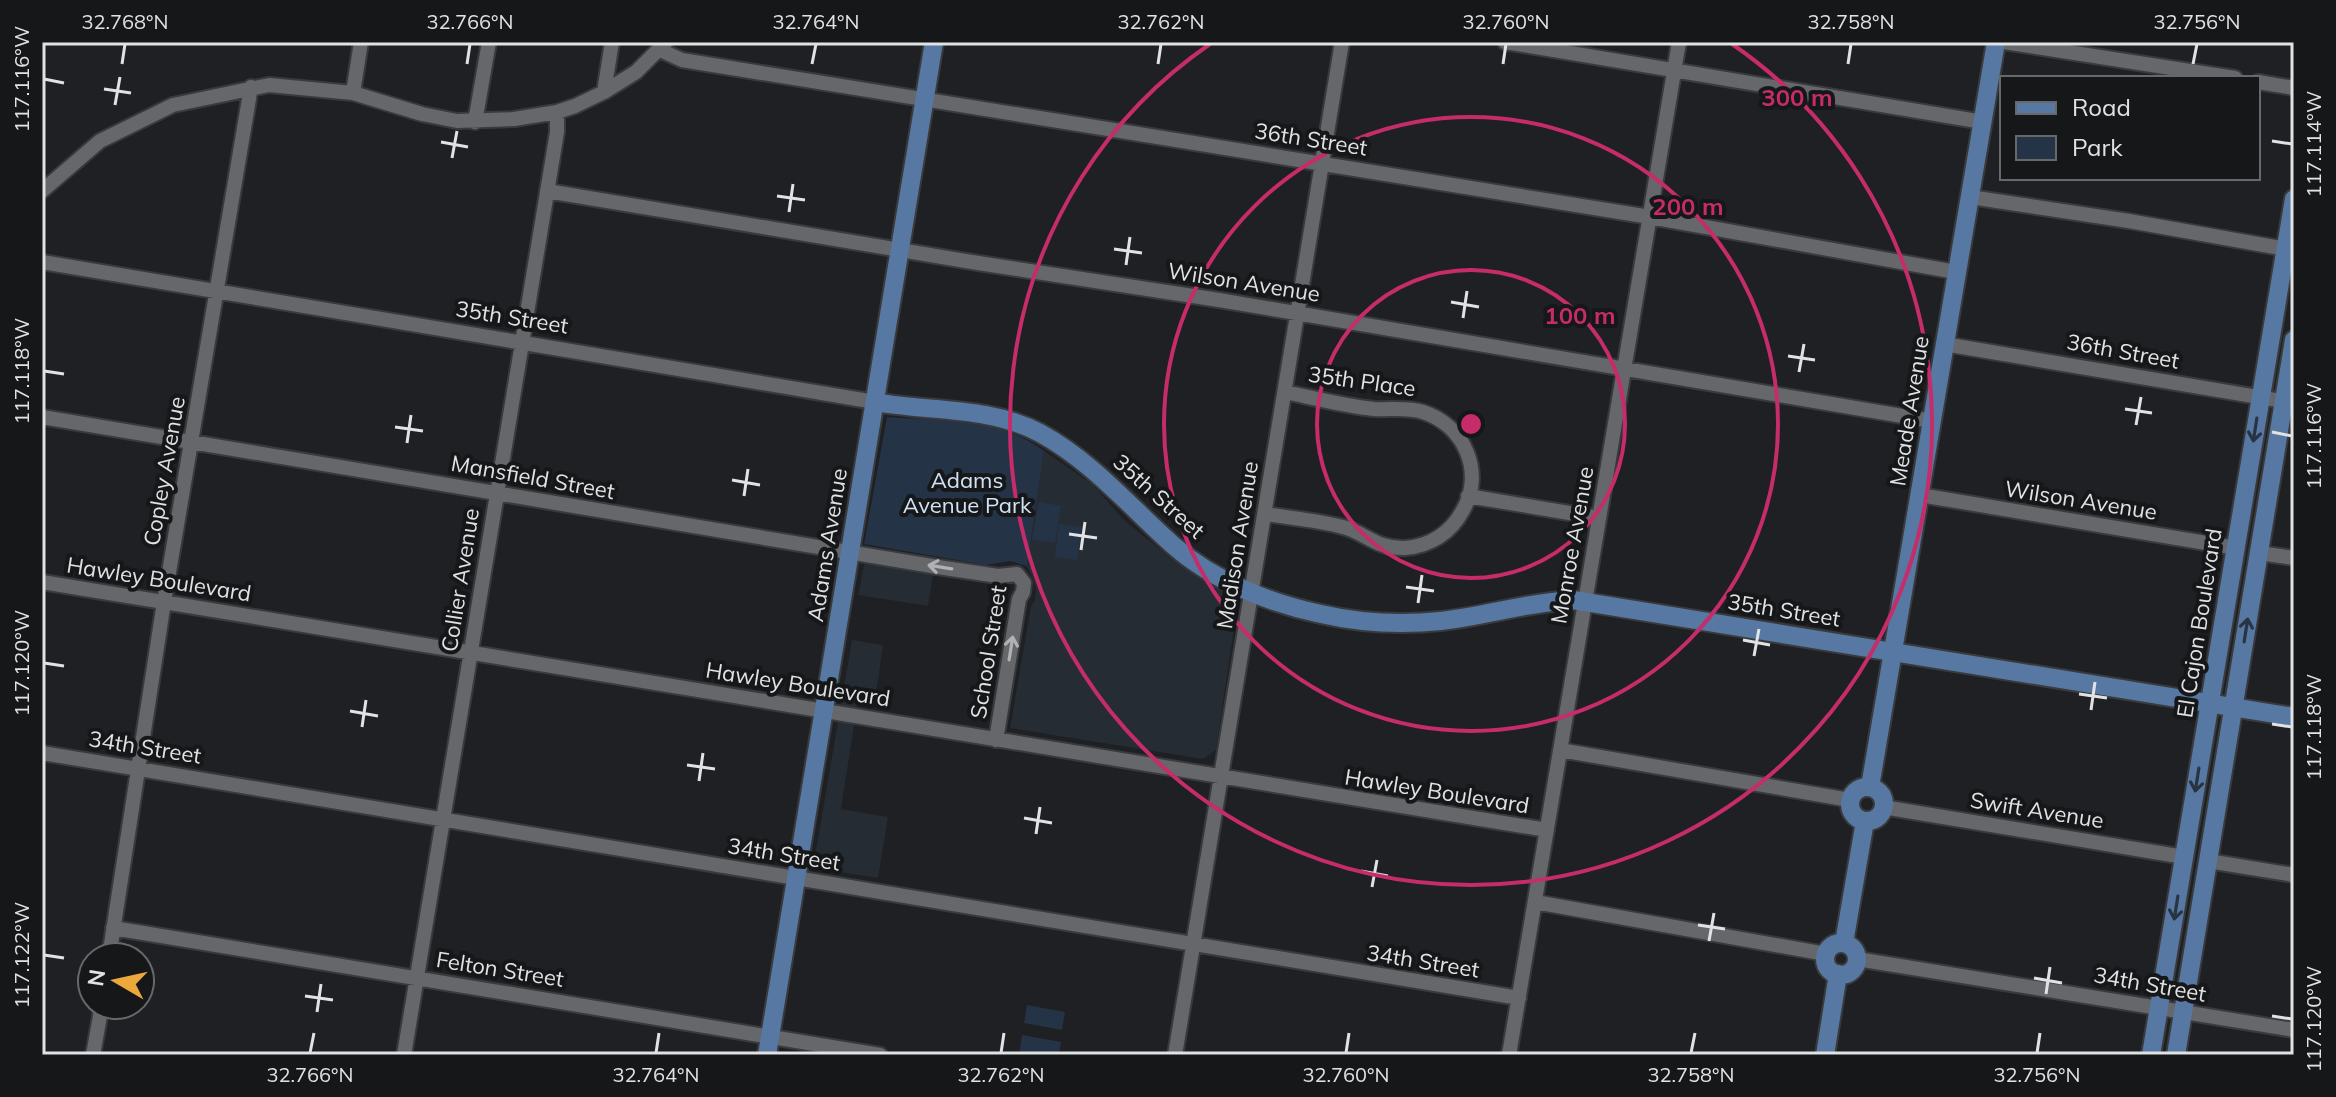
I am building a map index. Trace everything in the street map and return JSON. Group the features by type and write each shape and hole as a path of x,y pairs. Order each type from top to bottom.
{"main road":[{"name":"Adams Avenue","path":"769,1046 934,42"},
{"name":"Meade Avenue","path":"1870,787 1996,42"},
{"name":"El Cajon Boulevard","path":"2151,1055 2294,199"},
{"path":"2176,1055 2259,553 2289,402 2294,340"},
{"name":"35th Street","path":"875,402 955,409 1009,421 1039,433 1087,463 1176,548 1208,569 1251,593 1319,614 1350,620 1399,623 1464,617 1532,603 1584,601 2294,717"},
{"path":"1870,787 1880,794 1883,807 1875,819 1865,821 1853,815 1850,800 1857,790 1870,787"},
{"path":"1844,943 1865,821"},
{"path":"1844,943 1854,949 1857,959 1853,969 1844,975 1829,969 1826,954 1832,946 1844,943"},
{"path":"1825,1055 1838,974"}],"street":[{"path":"353,93 361,42"},
{"path":"475,122 489,42"},
{"path":"604,92 612,42"},
{"name":"Madison Avenue","path":"1175,1055 1342,42"},
{"path":"1505,42 1983,122"},
{"name":"Monroe Avenue","path":"1510,1055 1679,42"},
{"path":"2004,42 2222,76"},
{"path":"42,191 100,141 166,108 251,87 269,85 353,93 422,114 475,122 557,112 575,106 636,72 663,46"},
{"name":"36th Street","path":"663,46 682,60 1650,217 1956,272"},
{"path":"2260,82 2294,88"},
{"name":"Copley Avenue","path":"111,941 164,602 251,87"},
{"name":"Collier Avenue","path":"404,1055 557,132 557,112"},
{"name":"Wilson Avenue","path":"547,191 1624,367 1932,421"},
{"path":"1970,197 2286,249"},
{"name":"35th Street","path":"42,262 875,402"},
{"name":"36th Street","path":"1944,344 2289,402"},
{"name":"35th Place","path":"1265,514 1342,526 1373,543 1403,548 1427,544 1447,532 1464,509 1472,478 1469,454 1464,443 1446,424 1423,412 1400,408 1375,409 1285,392"},
{"name":"Mansfield Street","path":"42,417 998,576 1017,574"},
{"name":"Wilson Avenue","path":"1920,495 2236,548"},
{"path":"1468,496 1599,518"},
{"path":"2259,553 2294,558"},
{"name":"School Street","path":"996,740 1019,599 1023,592 1024,583 1017,574"},
{"name":"Hawley Boulevard","path":"42,582 1547,830"},
{"path":"1560,750 1850,800"},
{"name":"34th Street","path":"42,753 1519,998"},
{"name":"Swift Avenue","path":"1883,807 2184,857"},
{"path":"2208,861 2294,875"},
{"path":"1535,902 1826,954"},
{"name":"Felton Street","path":"113,928 417,978 769,1046 880,1055"},
{"name":"34th Street","path":"1857,959 2294,1030"},
{"path":"93,1055 99,1021"}],"shaded area":[{"path":"1044,451 1092,484 1125,521 1176,562 1238,601 1216,750 1203,759 1010,728 1031,606 1035,600 1036,588 1027,566"},
{"path":"868,563 933,574 928,606 858,595 864,565"},
{"path":"852,640 883,645 875,702 858,700 841,809 888,817 878,878 813,868"}],"green space":[{"name":"Adams Avenue Park","path":"887,417 989,426 1027,440 1044,451 1027,566 1010,561 986,565 864,544"},
{"path":"1039,502 1061,506 1055,543 1032,540"},
{"path":"1059,524 1082,527 1077,560 1055,557"},
{"path":"1027,1005 1065,1012 1062,1030 1024,1023"},
{"path":"1022,1035 1061,1042 1059,1055 1019,1055"}]}
